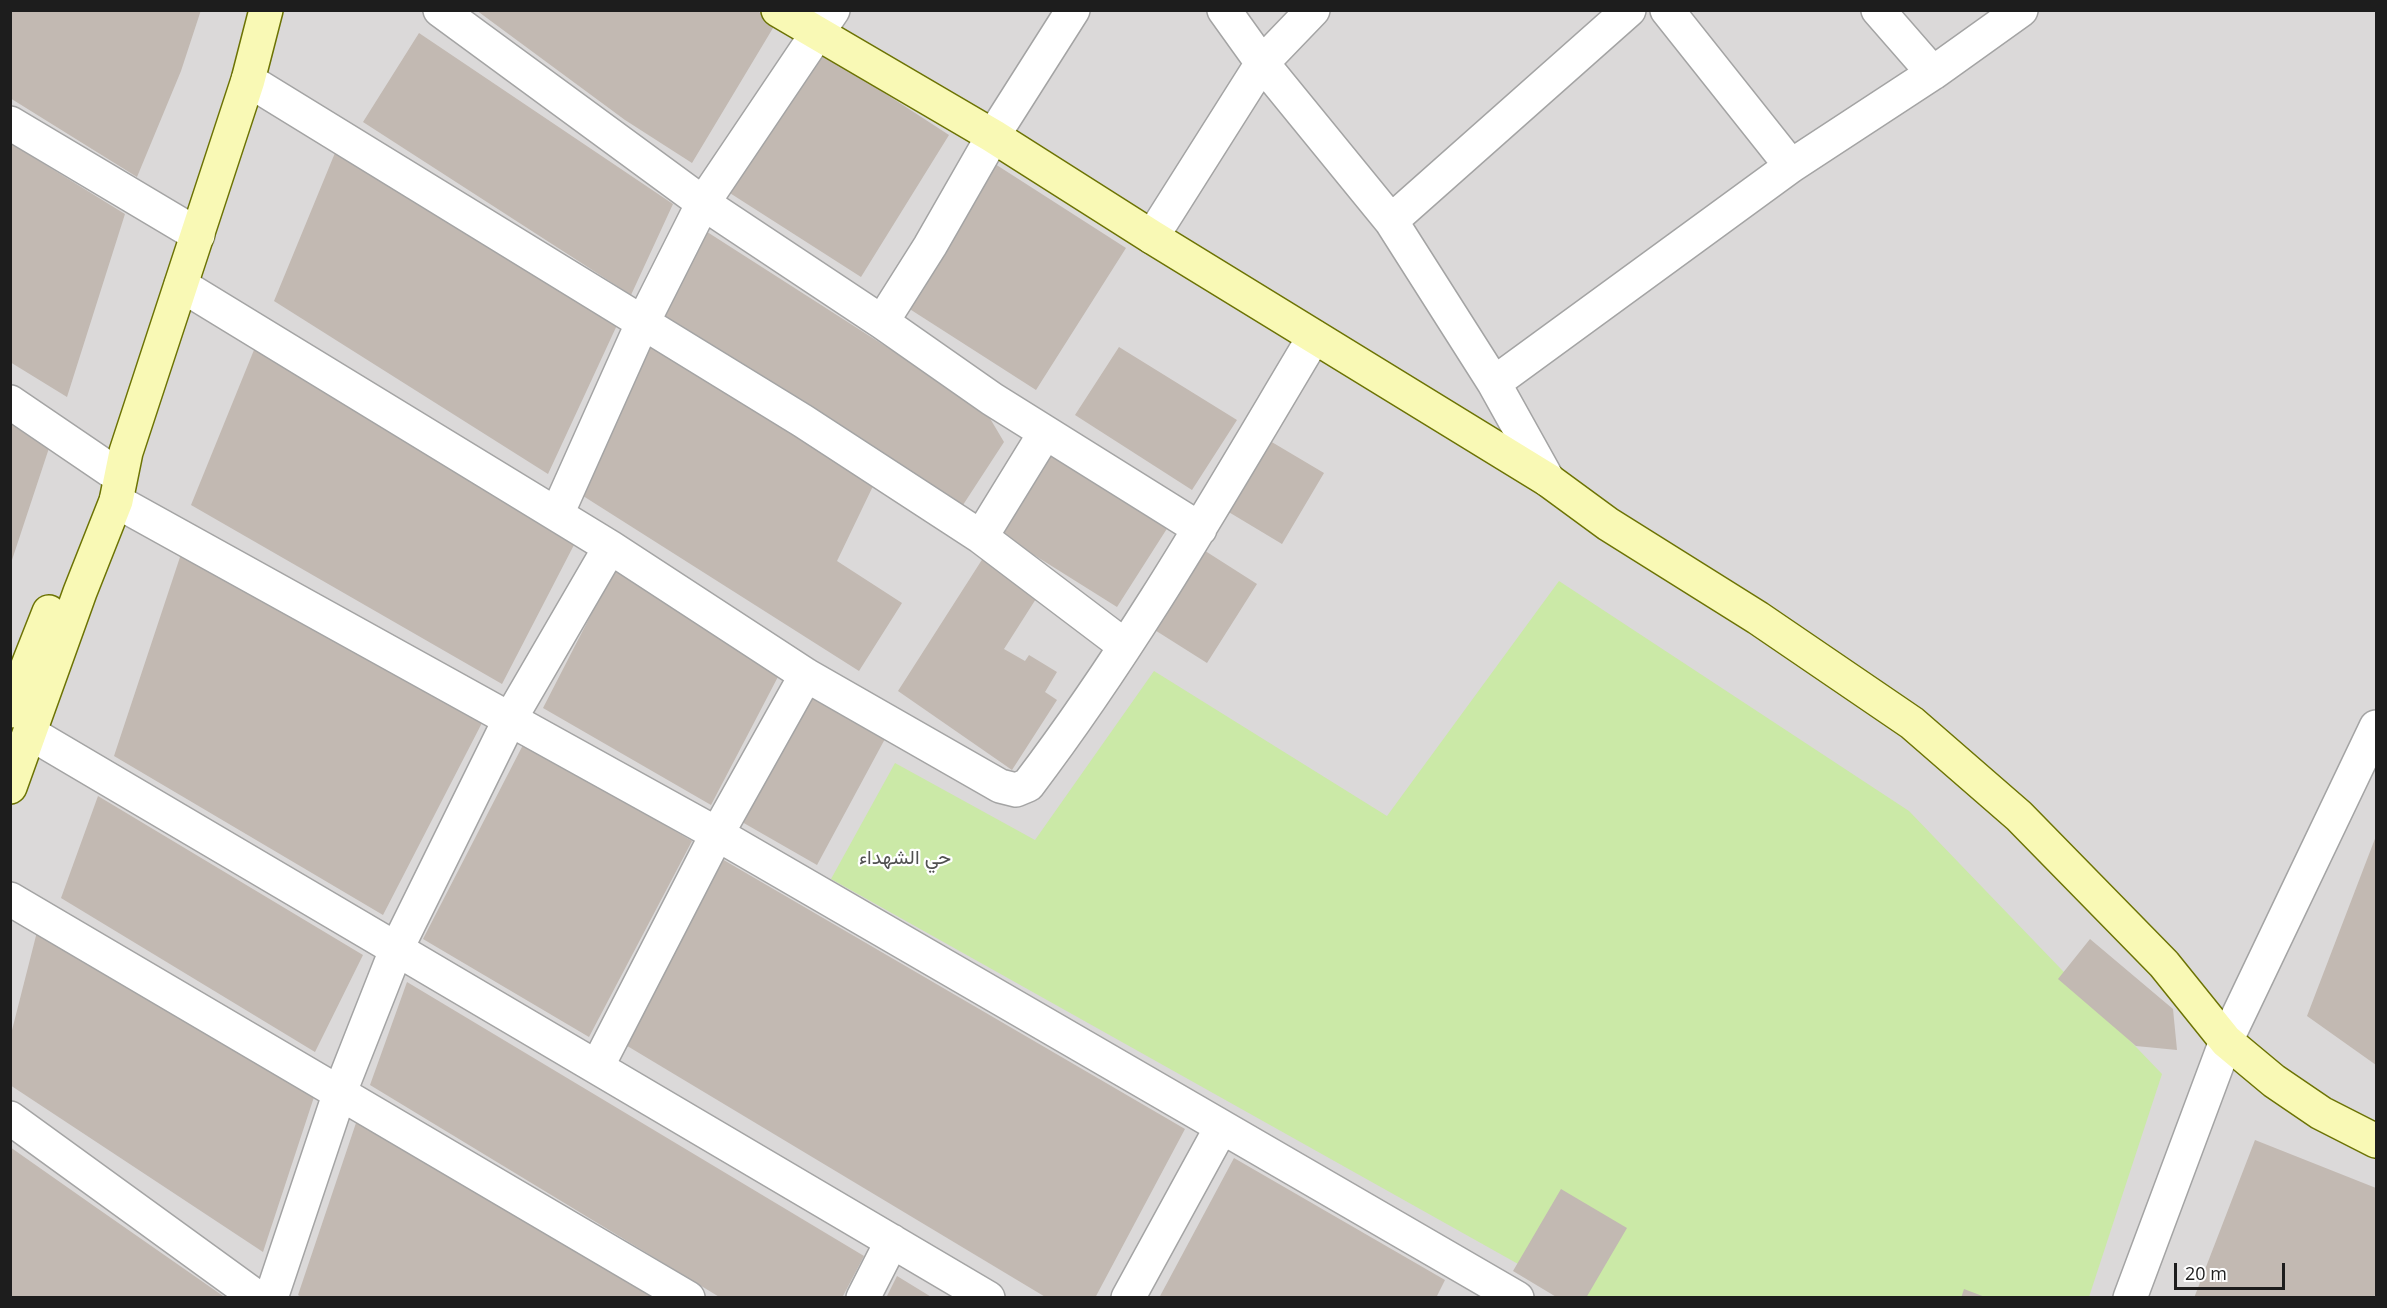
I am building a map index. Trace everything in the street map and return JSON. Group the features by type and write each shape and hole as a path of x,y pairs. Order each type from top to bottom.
{"main road":[{"path":"10,787 16,710 80,592 248,80 266,10"},
{"path":"778,10 825,22 993,136 1152,237 1548,480 1608,524 1758,618 1912,723 2019,816 2164,964 2226,1041 2274,1081 2321,1113 2376,1141"}],"street":[{"path":"440,10 703,203 882,322 992,399 1200,529"},
{"path":"882,322 930,246 993,136 1073,10"},
{"path":"1224,10 1262,63 1391,220 1494,383 1548,480"},
{"path":"1152,237 1262,63 1313,10"},
{"path":"1391,220 1629,10"},
{"path":"1667,10 1791,166"},
{"path":"1878,10 1933,73"},
{"path":"1494,383 1791,166 1933,73 2021,10"},
{"path":"557,514 642,324 703,203 825,22"},
{"path":"248,80 803,421 981,537 1125,646"},
{"path":"10,123 198,235"},
{"path":"181,285 610,547 806,675 1000,786 1016,790 1028,785 1125,646 1200,529 1314,336"},
{"path":"10,402 117,474 510,719 717,834 1516,1298"},
{"path":"981,537 1045,433"},
{"path":"271,1298 340,1092 396,950 510,719 610,547"},
{"path":"597,1067 717,834 806,675"},
{"path":"16,710 396,950 988,1298"},
{"path":"2130,1298 2226,1041 2369,761 2376,727"},
{"path":"10,899 688,1298"},
{"path":"10,1118 258,1298"},
{"path":"1128,1298 1221,1128"},
{"path":"863,1298 892,1241"}],"shaded area":[{"path":"11,11 2376,11 2376,1297 11,1297"}],"green space":[{"path":"1559,581 1909,811 2162,1074 2089,1297 1577,1297 831,879 895,763 1035,840 1154,671 1387,816"}],"building":[{"path":"10,10 201,10 181,71 137,177 10,98"},
{"path":"476,10 756,10 776,23 692,163 625,120"},
{"path":"419,33 673,204 631,295 363,122"},
{"path":"809,44 949,135 861,277 722,188"},
{"path":"10,143 125,214 67,397 10,362"},
{"path":"337,148 618,323 548,474 274,301"},
{"path":"981,155 1126,248 1036,390 894,299"},
{"path":"701,228 985,410 1004,442 961,508 662,315"},
{"path":"649,343 874,484 837,561 902,603 859,671 580,494"},
{"path":"256,345 575,543 502,684 191,505"},
{"path":"1119,347 1237,420 1192,490 1075,415"},
{"path":"10,412 52,439 11,563 10,563"},
{"path":"1265,438 1324,473 1282,544 1222,508"},
{"path":"1051,452 1168,527 1117,607 999,533"},
{"path":"184,545 484,719 383,915 114,756"},
{"path":"1199,547 1257,584 1207,663 1150,627"},
{"path":"985,555 1041,591 1004,649 1025,661 1029,655 1057,672 1045,692 1057,700 1012,770 898,691"},
{"path":"615,568 781,671 711,805 543,708"},
{"path":"812,691 886,737 817,865 742,822"},
{"path":"524,743 692,841 589,1037 423,939"},
{"path":"98,796 363,955 315,1052 61,898"},
{"path":"2376,836 2376,1065 2307,1016"},
{"path":"722,859 1185,1129 1095,1298 1047,1298 624,1044"},
{"path":"39,924 316,1091 263,1252 10,1085 10,1038"},
{"path":"2090,939 2173,1009 2177,1050 2136,1046 2058,979"},
{"path":"407,982 864,1256 842,1298 721,1298 370,1085"},
{"path":"358,1117 657,1298 303,1298 298,1295"},
{"path":"2255,1140 2376,1188 2376,1291 2374,1298 2194,1298"},
{"path":"10,1147 94,1206 226,1298 10,1298"},
{"path":"1234,1158 1445,1280 1436,1298 1159,1298"},
{"path":"1561,1189 1627,1228 1586,1298 1558,1298 1513,1271"},
{"path":"897,1276 933,1298 886,1298"},
{"path":"1964,1289 1985,1297 1985,1298 1961,1298"}],"district":[{"name":"حي الشهداء","path":"905,858"}]}
